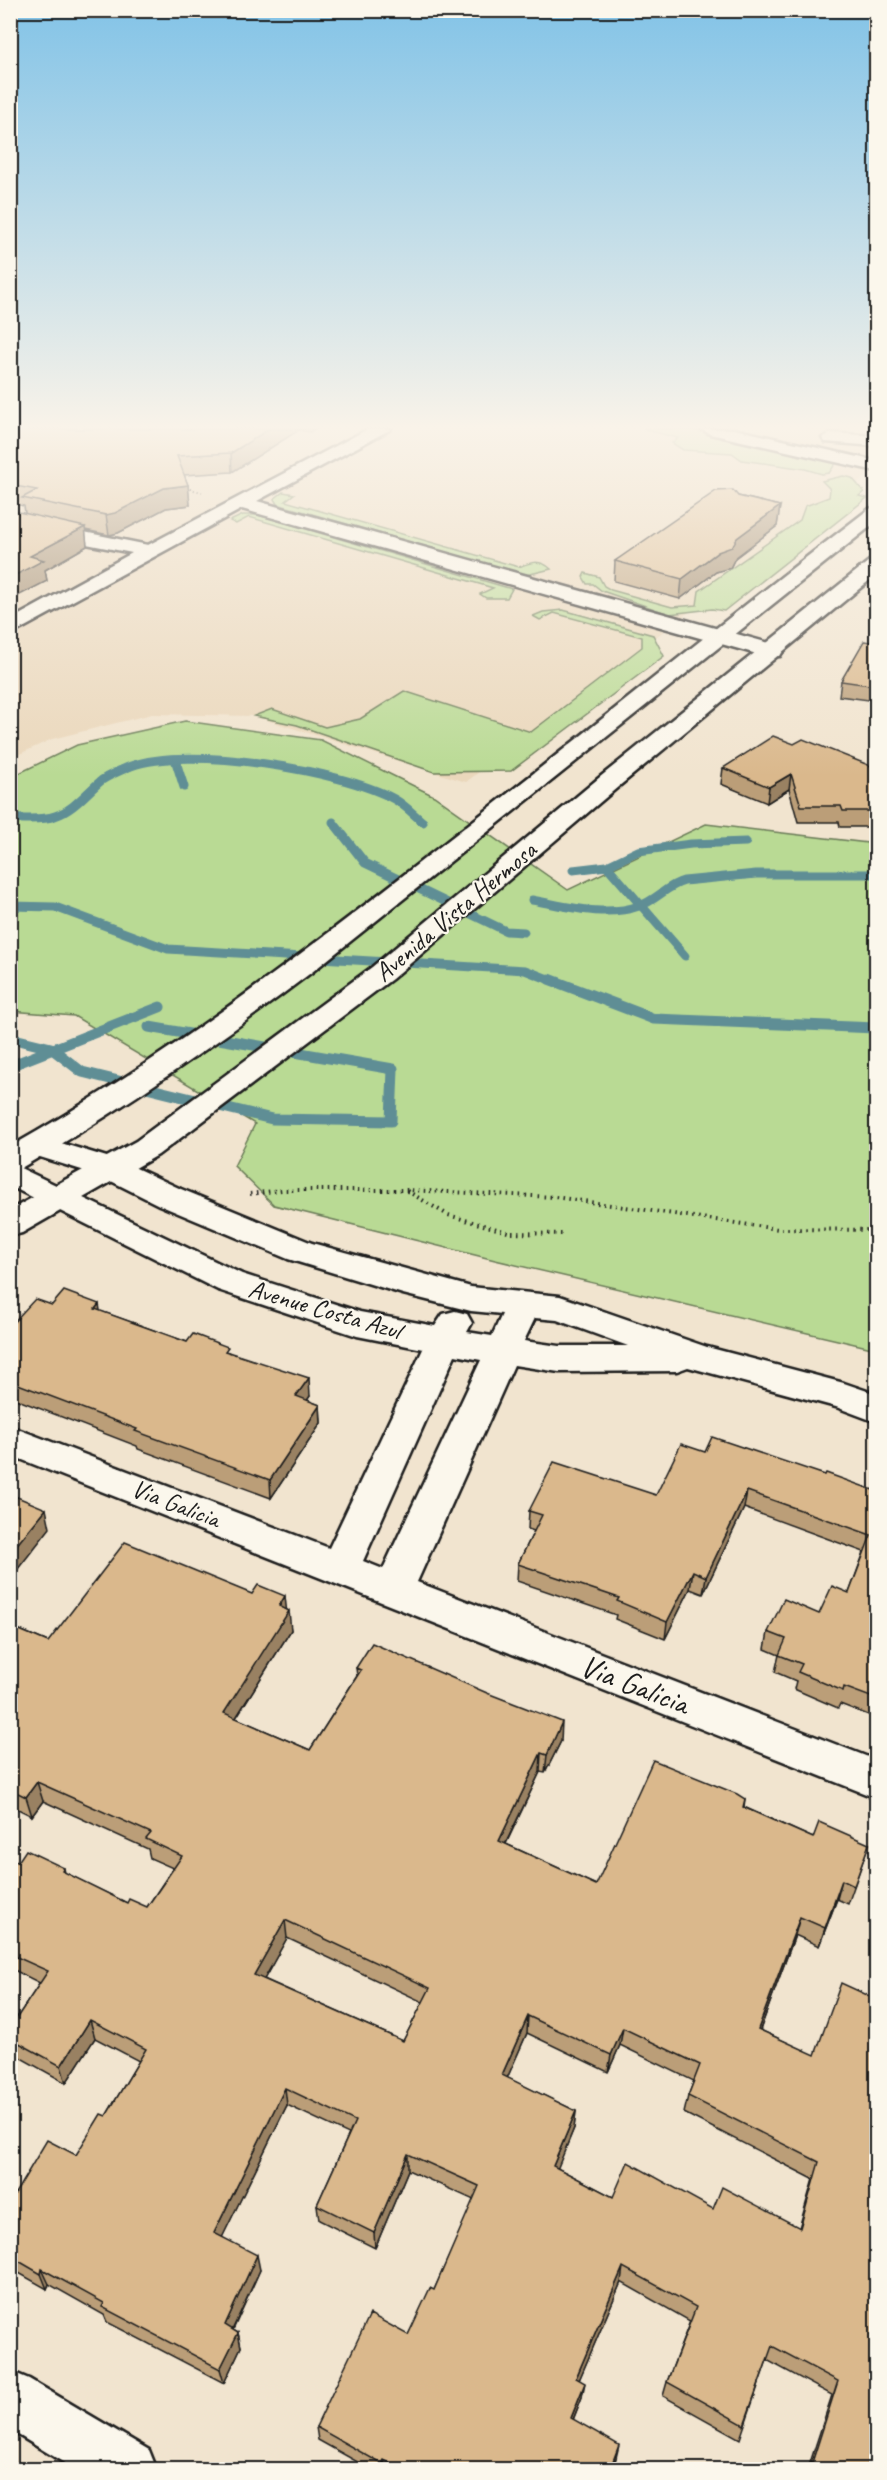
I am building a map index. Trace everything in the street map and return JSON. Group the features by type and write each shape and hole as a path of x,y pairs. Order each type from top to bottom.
{"street":[{"path":"119,545 151,551"},
{"path":"10,629 162,545"},
{"path":"392,545 772,651"},
{"name":"Avenida Vista Hermosa","path":"10,1161 77,1122 255,1004 492,819 716,636 835,545"},
{"name":"Avenida Vista Hermosa","path":"10,1224 147,1148 382,973 609,782 876,565"},
{"name":"Avenue Costa Azul","path":"38,1146 112,1169 170,1197 300,1251 471,1299 560,1308 700,1358 844,1396 876,1408"},
{"name":"Avenue Costa Azul","path":"10,1173 230,1282 357,1324 559,1359 700,1358"},
{"path":"340,1568 444,1340 471,1299"},
{"path":"394,1588 524,1304"},
{"name":"Via Galicia","path":"10,1440 394,1588 876,1779"},
{"path":"10,2397 129,2469"}],"path":[{"path":"246,1196 252,1193 282,1190 406,1190 555,1197 778,1228 876,1230"},
{"path":"406,1190 448,1215 511,1233 562,1234"}],"shaded area":[{"path":"10,545 777,545 466,782 254,716 152,714 52,739 11,758"}],"green space":[{"path":"344,545 360,545 512,589 507,598 486,598 480,594 493,588"},
{"path":"420,545 440,545 519,567 535,562 551,569 526,575"},
{"path":"765,545 808,545 724,611 712,609 669,614 602,591 593,584 587,584 583,577 585,573 599,577 604,586 611,590 672,607 697,605 699,591"},
{"path":"563,610 653,635 664,656 511,771 434,772 297,725 254,716 272,709 325,727 360,719 404,691 531,732 642,647 642,637 554,613 540,620 533,616 543,612"},
{"path":"185,721 321,740 434,796 568,890 706,824 876,844 876,1349 495,1260 274,1205 234,1166 255,1124 74,1016 11,1011 11,777 77,745"}],"building":[{"path":"10,545 51,545 30,556 44,560 10,578"},
{"path":"638,545 733,545 718,552 682,579 615,561"},
{"path":"864,641 876,643 876,686 841,681"},
{"path":"773,736 794,744 803,739 876,768 876,811 843,811 841,806 801,806 791,774 769,787 723,768"},
{"path":"64,1291 99,1304 95,1309 187,1342 193,1334 228,1347 225,1351 309,1378 296,1396 320,1405 270,1480 135,1431 137,1429 10,1381 10,1326 35,1299 52,1305"},
{"path":"712,1437 876,1491 876,1699 844,1687 843,1691 798,1672 802,1664 779,1655 786,1639 768,1632 784,1599 819,1614 832,1586 849,1593 871,1535 747,1491 706,1577 693,1571 667,1622 617,1601 619,1598 518,1564 542,1515 529,1511 554,1462 656,1495 681,1444 705,1452"},
{"path":"10,1494 46,1509 10,1553"},
{"path":"125,1542 252,1594 258,1585 285,1596 279,1606 289,1611 224,1713 310,1750 361,1670 356,1668 372,1643 487,1693 562,1722 547,1755 541,1753 499,1841 596,1885 653,1760 737,1794 745,1799 743,1807 813,1838 819,1822 869,1844 854,1886 842,1880 825,1928 800,1917 758,2029 815,2055 841,1983 876,1999 876,2073 873,2083 876,2085 876,2469 810,2469 838,2381 772,2346 744,2425 667,2382 696,2307 623,2267 576,2378 585,2383 571,2418 619,2445 610,2469 402,2469 384,2460 382,2464 316,2427 370,2314 408,2335 430,2288 434,2290 479,2186 408,2154 374,2233 317,2205 355,2121 285,2088 214,2233 257,2255 225,2325 238,2333 220,2369 102,2307 104,2303 42,2269 41,2274 10,2256 10,2196 13,2197 47,2140 76,2155 101,2114 106,2116 146,2049 90,2020 61,2066 10,2038 10,2028 48,1971 10,1954 10,1863 13,1860 18,1862 26,1850 64,1868 62,1871 127,1903 129,1899 147,1907 182,1856 146,1839 151,1833 37,1782 26,1797 10,1789 10,1626 48,1642","holes":["285,1920 430,1988 403,2041 254,1975","528,2016 611,2055 623,2028 700,2065 688,2096 819,2162 800,2228 722,2187 713,2209 628,2162 613,2197 553,2166 576,2111 502,2075"]}],"waterway":[{"path":"10,819 50,818 74,805 102,780 131,766 156,760 189,758 264,764 339,779 370,788 394,799 423,822"},
{"path":"175,759 184,787"},
{"path":"333,822 365,863 506,931 524,932"},
{"path":"607,866 638,851 691,844 746,842"},
{"path":"573,870 607,866"},
{"path":"607,866 641,905"},
{"path":"641,905 684,881 756,874 876,874"},
{"path":"532,900 599,911 613,911 641,905"},
{"path":"641,905 685,956"},
{"path":"10,906 55,907 168,949 525,970 553,981"},
{"path":"549,979 654,1019 876,1028"},
{"path":"53,1049 160,1007"},
{"path":"53,1049 82,1072 272,1119 391,1121 393,1069 149,1027"},
{"path":"10,1038 53,1049"},
{"path":"10,1066 53,1049"}]}
